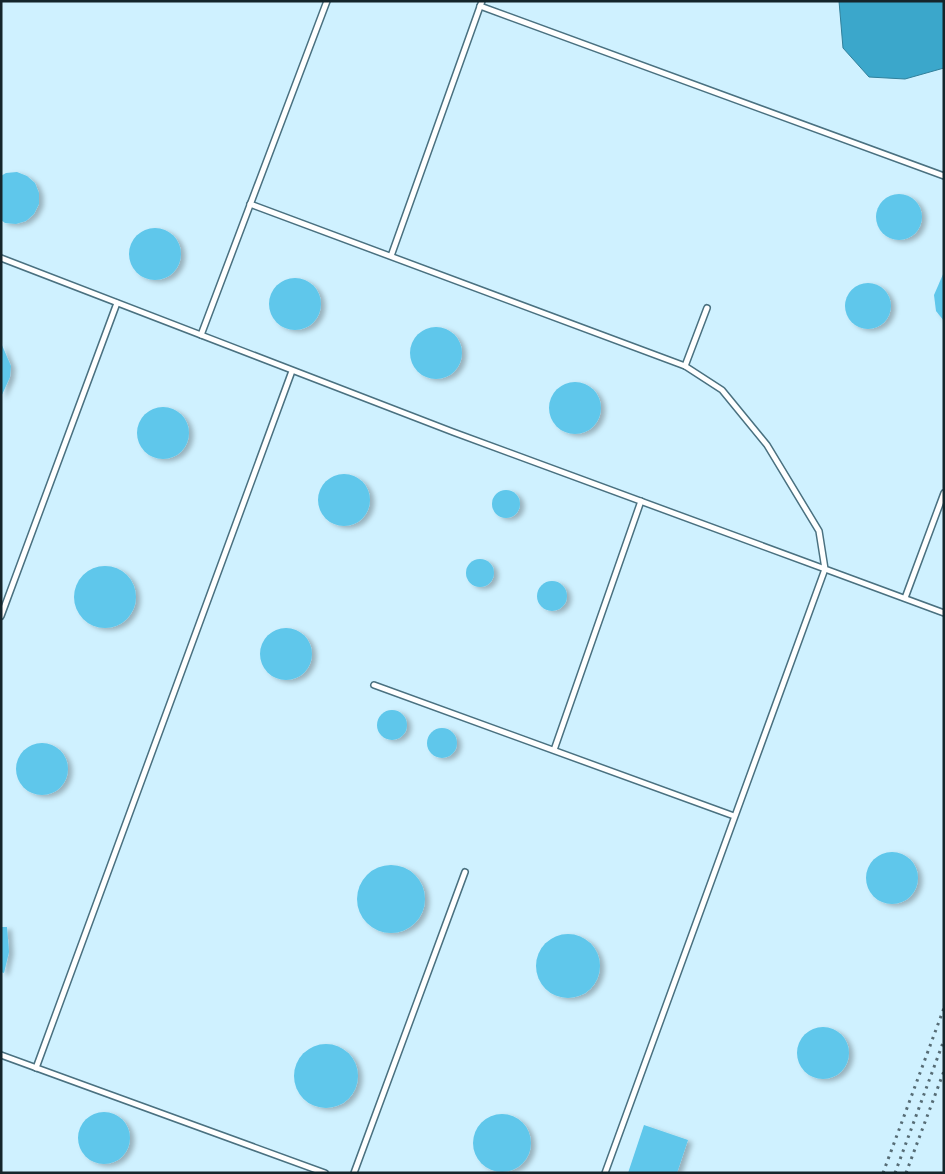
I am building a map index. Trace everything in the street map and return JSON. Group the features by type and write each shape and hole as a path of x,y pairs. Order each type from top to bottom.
{"lane":[{"path":"201,335 327,1"},
{"path":"391,256 481,4 944,176"},
{"path":"250,204 685,366 722,390 767,445 819,531 825,569 604,1173"},
{"path":"1,258 452,432 944,613"},
{"path":"1,616 117,303"},
{"path":"685,366 708,308"},
{"path":"36,1068 292,371"},
{"path":"905,598 944,493"},
{"path":"554,750 640,501"},
{"path":"374,685 734,816"},
{"path":"354,1173 465,872"},
{"path":"1,1055 326,1173"}],"water":[{"path":"839,1 944,1 944,68 905,79 869,77 843,48"}],"building":[{"path":"17,172 27,176 35,183 39,193 39,204 34,214 26,221 16,224 5,223 1,220 1,176 6,173"},
{"path":"894,194 904,194 916,200 921,208 921,226 916,234 908,239 894,240 886,237 879,230 876,222 876,212 879,204 886,197"},
{"path":"155,228 165,230 173,236 179,244 181,254 179,264 173,272 165,278 155,280 145,278 137,272 131,264 129,254 131,244 137,236 145,230"},
{"path":"944,272 944,321 936,311 934,295"},
{"path":"295,278 305,280 313,286 319,294 321,304 319,314 313,322 305,328 295,330 285,328 277,322 271,314 269,304 271,294 277,286 285,280"},
{"path":"863,283 873,283 885,289 890,297 890,315 885,323 877,328 863,329 855,326 848,319 845,311 845,301 848,293 855,286"},
{"path":"436,327 446,329 454,335 460,343 462,353 460,363 454,371 446,377 436,379 426,377 418,371 412,363 410,353 412,343 418,335 426,329"},
{"path":"1,343 11,366 10,377 1,397"},
{"path":"575,382 585,384 593,390 599,398 601,408 599,418 593,426 585,432 575,434 565,432 557,426 551,418 549,408 551,398 557,390 565,384"},
{"path":"163,407 173,409 181,415 187,423 189,433 187,443 181,451 173,457 163,459 153,457 145,451 139,443 137,433 139,423 145,415 153,409"},
{"path":"344,474 354,476 362,482 368,490 370,500 368,510 362,518 354,524 344,526 334,524 326,518 320,510 318,500 320,490 326,482 334,476"},
{"path":"506,490 516,494 520,504 516,514 506,518 496,514 492,504 496,494"},
{"path":"480,559 490,563 494,573 490,583 480,587 470,583 466,573 470,563"},
{"path":"105,566 117,569 127,575 133,585 136,597 133,609 127,619 117,625 105,628 93,625 83,619 77,609 74,597 77,585 83,575 93,569"},
{"path":"552,581 563,585 567,596 563,607 552,611 541,607 537,596 541,585"},
{"path":"286,628 296,630 304,636 310,644 312,654 310,664 304,672 296,678 286,680 276,678 268,672 262,664 260,654 262,644 268,636 276,630"},
{"path":"392,710 403,714 407,725 403,736 392,740 381,736 377,725 381,714"},
{"path":"442,728 453,732 457,743 453,754 442,758 431,754 427,743 431,732"},
{"path":"42,743 52,745 60,751 66,759 68,769 66,779 60,787 52,793 42,795 32,793 24,787 18,779 16,769 18,759 24,751 32,745"},
{"path":"892,852 902,854 910,860 916,868 918,878 916,888 910,896 902,902 892,904 882,902 874,896 868,888 866,878 868,868 874,860 882,854"},
{"path":"391,865 404,868 415,875 422,886 425,899 422,912 415,923 404,930 391,933 378,930 367,923 360,912 357,899 360,886 367,875 378,868"},
{"path":"1,927 7,927 9,952 4,973 1,972"},
{"path":"562,934 574,934 591,943 598,954 600,966 598,978 591,989 574,998 562,998 550,993 541,984 536,972 536,960 541,948 550,939"},
{"path":"823,1027 833,1029 841,1035 847,1043 849,1053 847,1063 841,1071 833,1077 823,1079 813,1077 805,1071 799,1063 797,1053 799,1043 805,1035 813,1029"},
{"path":"326,1044 344,1049 349,1053 353,1058 358,1076 353,1094 349,1099 344,1103 326,1108 308,1103 303,1099 299,1094 294,1076 299,1058 303,1053 308,1049"},
{"path":"104,1112 114,1114 122,1120 128,1128 130,1138 128,1148 122,1156 114,1162 104,1164 94,1162 86,1156 80,1148 78,1138 80,1128 86,1120 94,1114"},
{"path":"502,1114 518,1119 526,1127 531,1143 526,1159 518,1167 502,1172 486,1167 478,1159 473,1143 478,1127 486,1119"},
{"path":"644,1125 688,1140 677,1173 628,1173"}],"railway":[{"path":"883,1173 944,1008"},
{"path":"895,1173 944,1040"},
{"path":"906,1173 944,1071"}]}
